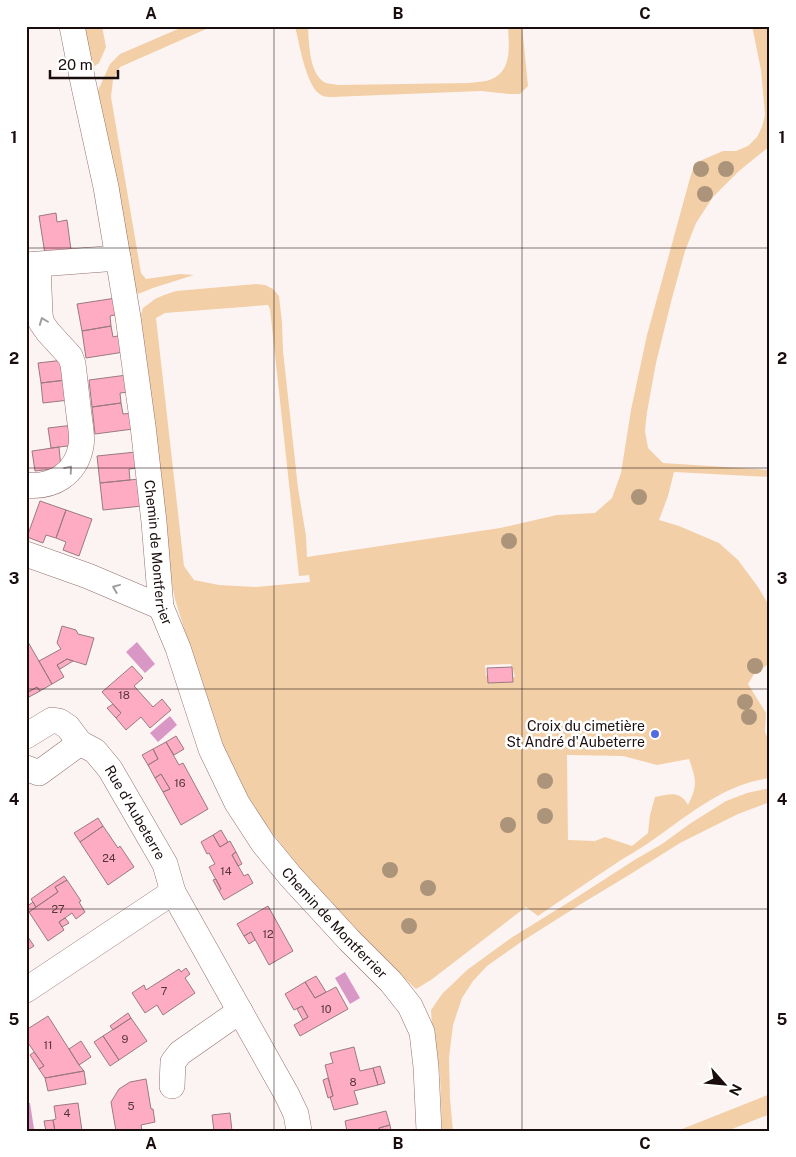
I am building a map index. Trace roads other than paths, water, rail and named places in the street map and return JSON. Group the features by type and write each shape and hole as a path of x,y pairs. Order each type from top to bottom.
{"street":[{"name":"Chemin de Montferrier","path":"72,26 106,187 128,317 154,522 161,607 178,648 211,749 237,803 263,843 291,876 349,940 391,982 410,1006 422,1032 426,1067 429,1131"},
{"path":"26,485 36,486 59,480 78,457 81,445 73,364 70,356 48,332 42,322 32,265 118,258"},
{"path":"26,554 88,576 161,607"},
{"name":"Rue d'Aubeterre","path":"26,736 52,720 59,721 68,727 80,743 95,751 110,768 165,864 173,892 288,1095 296,1114 299,1131"},
{"path":"26,768 39,774 80,743"},
{"path":"26,990 173,892"},
{"path":"172,1086 173,1062 180,1052 240,1011"}],"place":[{"name":"Croix du cimetière St André d'Aubeterre","path":"655,734"}]}
